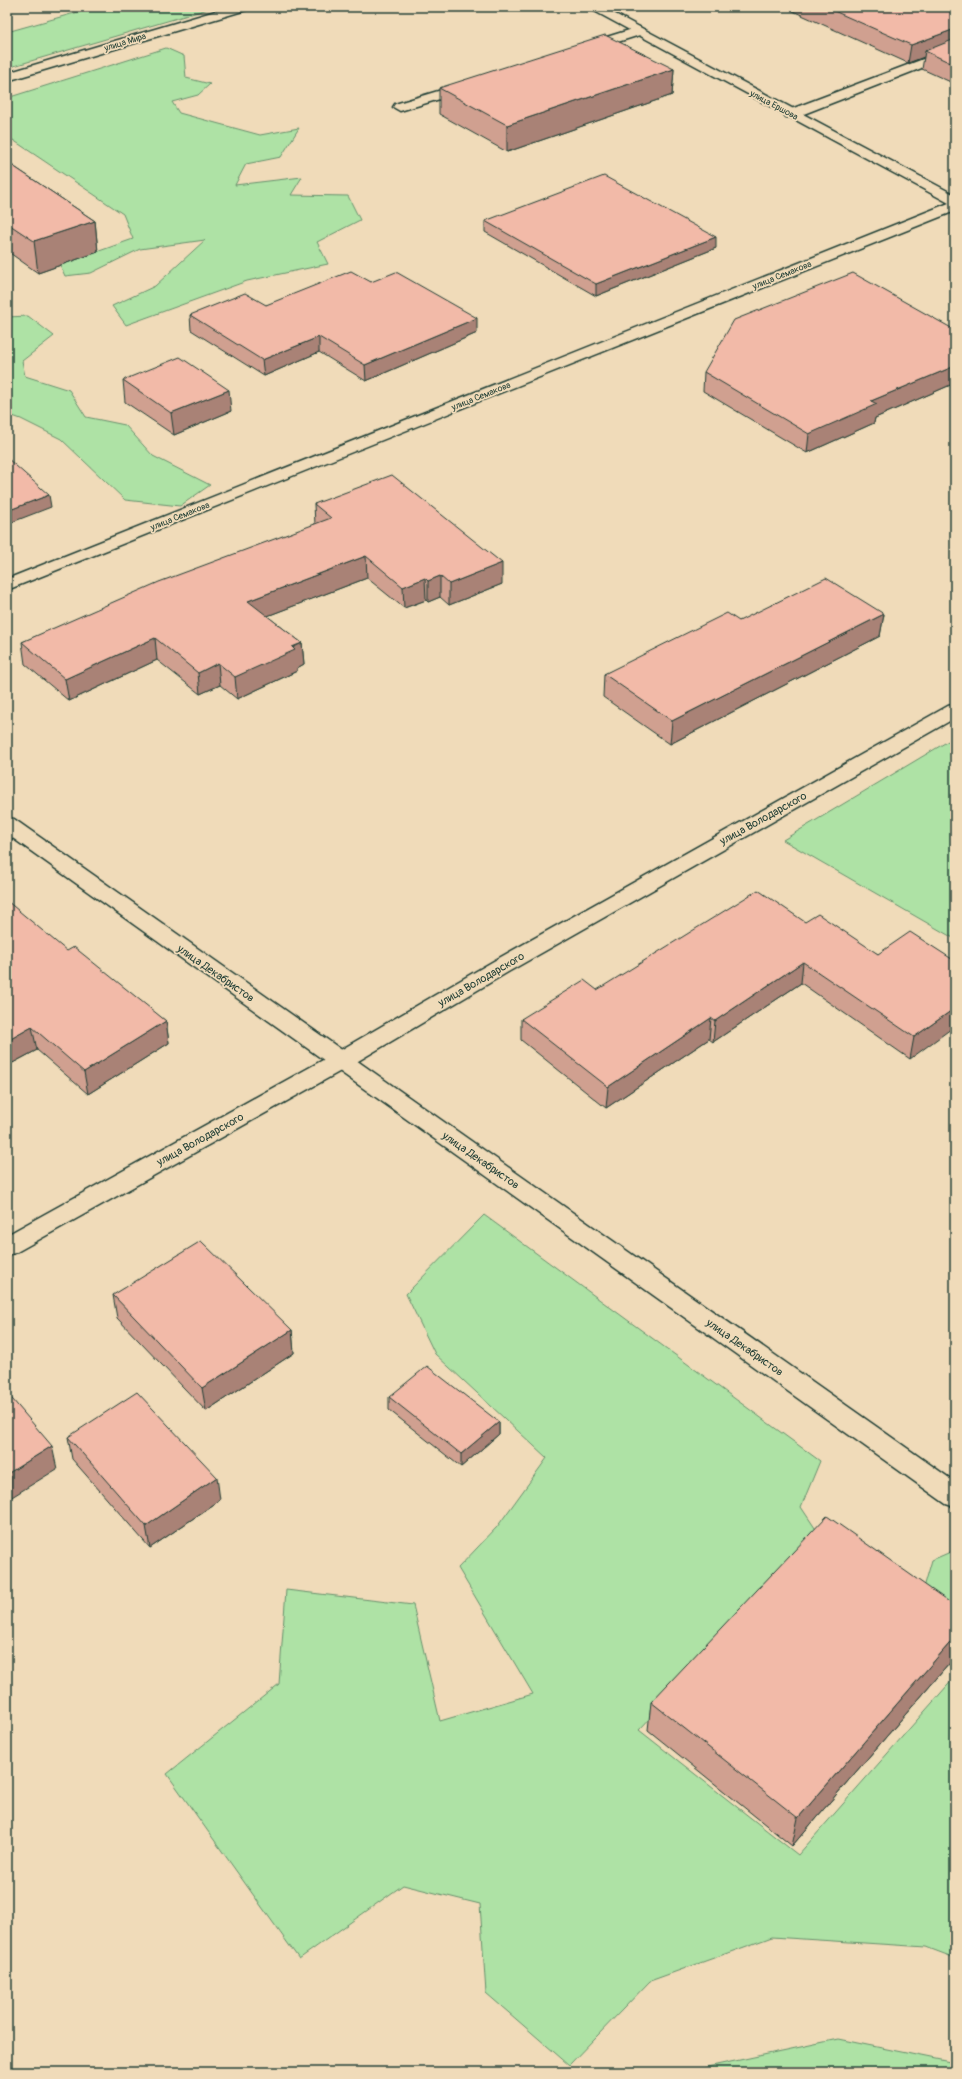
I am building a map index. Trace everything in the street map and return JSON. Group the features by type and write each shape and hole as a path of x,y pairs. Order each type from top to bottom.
{"street":[{"name":"улица Мира","path":"7,77 242,7"},
{"name":"улица Ершова","path":"593,7 955,201"},
{"path":"572,53 639,31"},
{"path":"791,114 955,50"},
{"path":"400,107 482,81"},
{"name":"улица Семакова","path":"7,585 955,206"},
{"name":"улица Володарского","path":"7,1246 340,1061 500,967 955,710"},
{"name":"улица Декабристов","path":"7,824 955,1496"}],"green space":[{"path":"96,7 215,7 7,68 7,32"},
{"path":"166,48 184,56 186,78 210,84 198,95 172,102 179,113 260,135 299,128 281,157 246,164 235,185 302,177 291,195 348,196 360,220 317,242 328,264 247,281 126,325 112,306 155,286 205,240 140,249 91,273 65,276 60,265 133,239 123,214 7,136 7,98"},
{"path":"28,316 54,336 22,361 25,376 69,390 86,417 125,425 153,456 210,485 180,506 125,500 61,439 21,419 7,414 7,317"},
{"path":"955,737 955,939 783,840"},
{"path":"484,1215 820,1461 801,1507 821,1537 639,1730 798,1855 955,1677 955,1958 926,1947 772,1937 650,1981 569,2065 486,1993 480,1904 403,1885 299,1959 167,1774 279,1684 286,1590 413,1605 440,1721 533,1694 458,1568 497,1527 547,1458 435,1354 406,1294"},
{"path":"955,1550 955,1632 919,1605 932,1560"},
{"path":"838,2039 955,2063 955,2072 702,2072 707,2067"}],"building":[{"path":"825,7 955,7 955,29 911,45"},
{"path":"605,35 674,69 507,125 439,88"},
{"path":"955,39 955,65 925,51"},
{"path":"7,162 95,221 34,241 7,223"},
{"path":"604,176 716,237 596,284 485,221"},
{"path":"351,271 371,282 396,272 477,318 365,365 319,337 262,360 190,315 245,293 266,305"},
{"path":"853,273 955,330 955,366 871,401 877,404 809,434 704,372 734,320"},
{"path":"180,357 229,390 171,413 123,380"},
{"path":"7,458 49,495 7,511"},
{"path":"392,475 502,563 449,584 440,576 428,581 425,578 403,587 366,556 248,601 302,643 292,647 295,650 235,677 218,663 198,673 155,638 65,679 22,642 159,582 331,518 314,504"},
{"path":"826,578 884,614 672,721 604,674 727,613 739,621"},
{"path":"758,890 805,922 818,914 878,954 910,932 955,961 955,1008 914,1037 803,962 715,1021 711,1018 608,1087 521,1019 584,980 597,990"},
{"path":"7,901 67,951 74,947 166,1021 84,1072 32,1027 7,1041"},
{"path":"201,1241 292,1330 202,1388 113,1295"},
{"path":"427,1366 499,1422 461,1454 389,1397"},
{"path":"137,1392 217,1477 146,1526 68,1437"},
{"path":"7,1393 52,1446 7,1474"},
{"path":"827,1516 955,1606 955,1637 798,1818 651,1702"}]}
